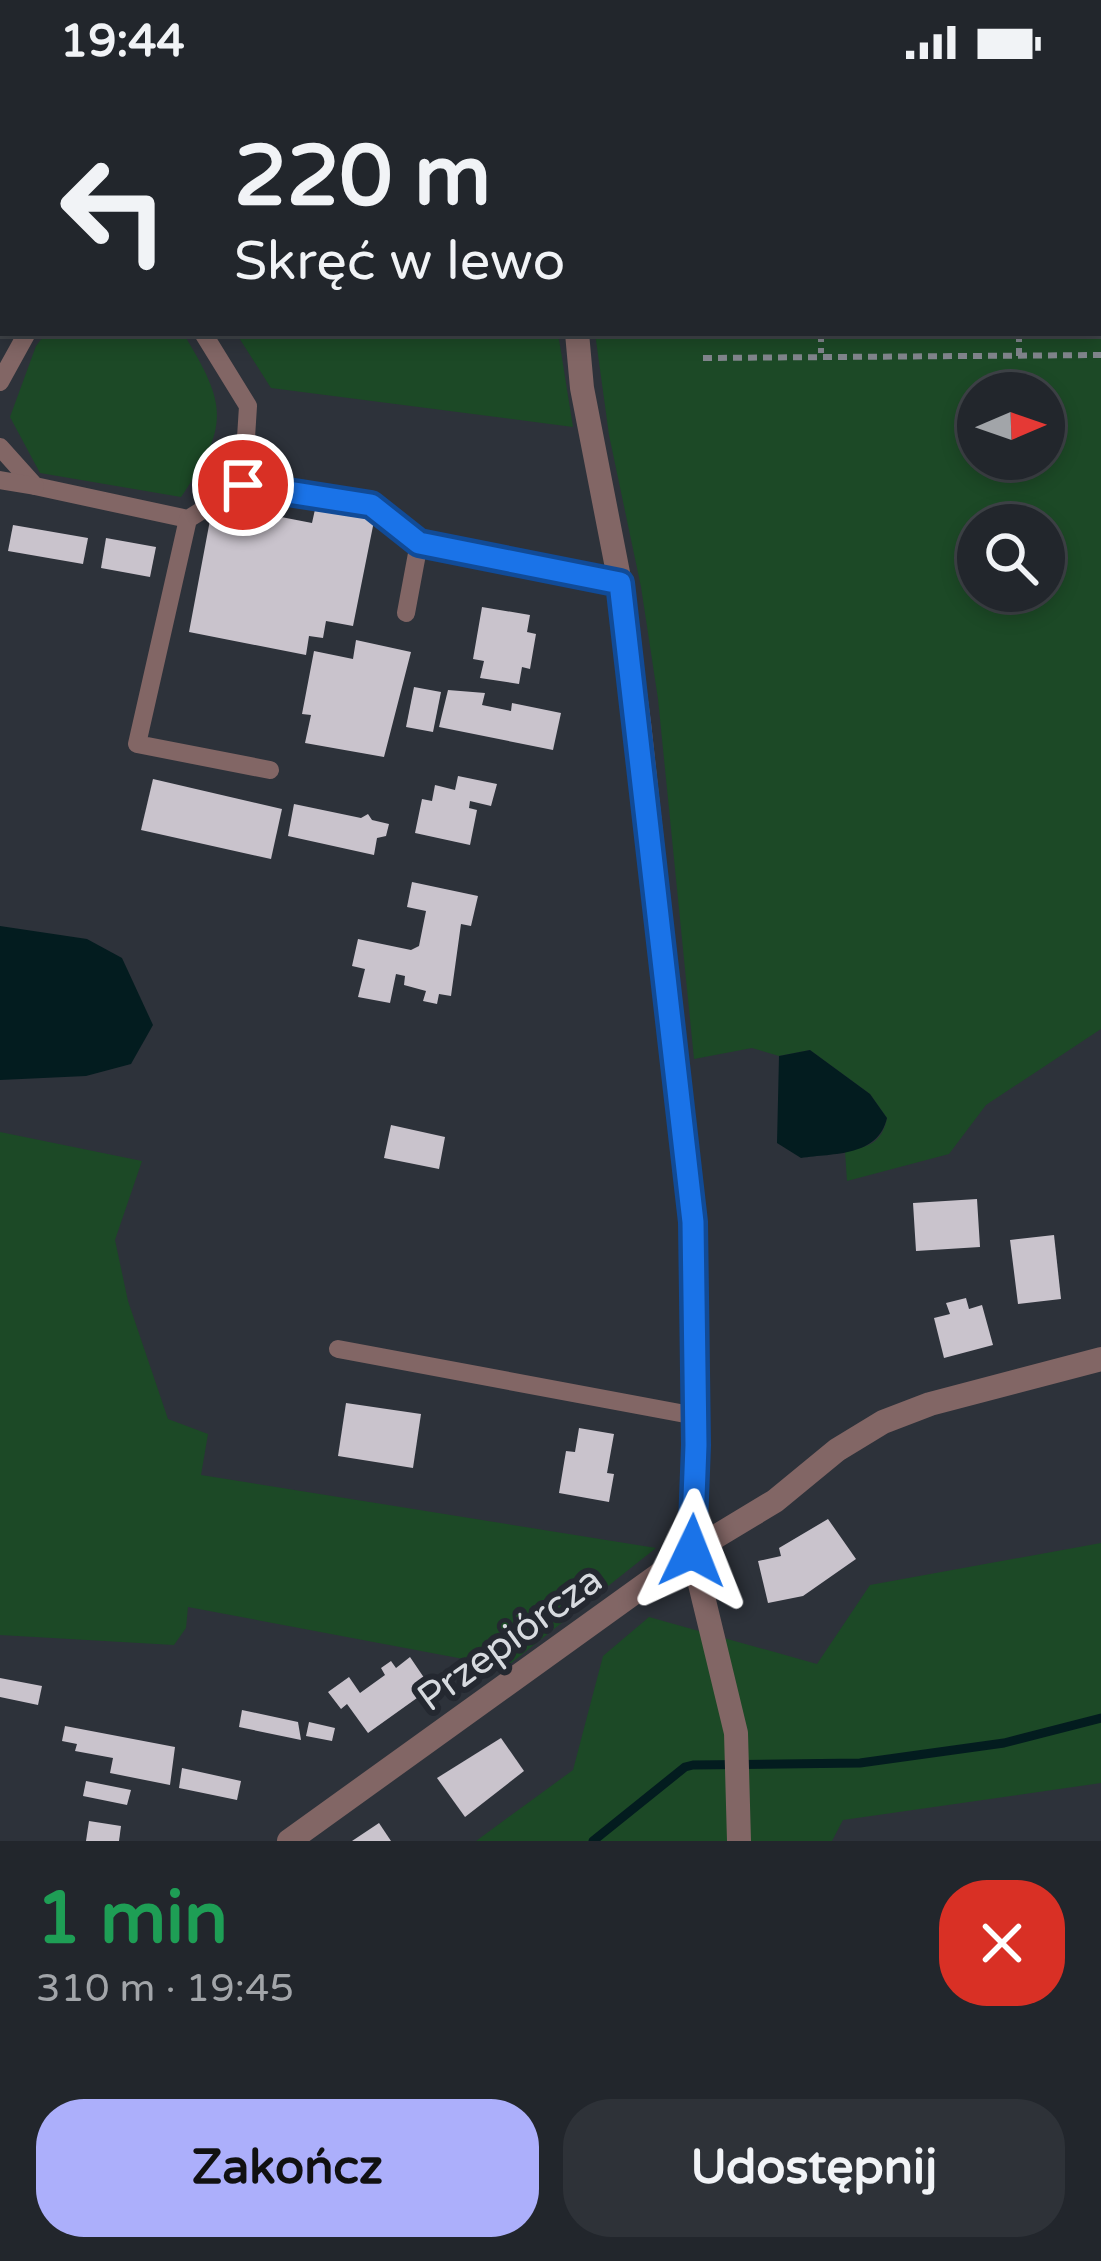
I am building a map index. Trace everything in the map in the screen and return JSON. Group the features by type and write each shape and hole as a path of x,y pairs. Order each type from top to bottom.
{"street":[{"path":"578,336 582,388 620,583 693,1222 692,1551 736,1733 739,1841"},
{"name":"Przepiórcza","path":"290,1841 692,1551 775,1501 883,1421 1101,1359"}],"lane":[{"path":"0,382 25,336"},
{"path":"205,336 248,406 243,485"},
{"path":"0,447 35,486"},
{"path":"0,480 188,519 243,485 371,505 419,543 620,583"},
{"path":"188,519 137,744 270,770"},
{"path":"406,613 419,543"},
{"path":"338,1349 696,1416"}],"path":[{"path":"821,336 821,355"},
{"path":"1019,336 1019,356"},
{"path":"703,358 1101,355"}],"green space":[{"path":"44,336 185,336 208,379 217,415 208,451 181,497 40,473 10,417"},
{"path":"238,336 558,336 573,427 271,388"},
{"path":"595,336 1101,336 1101,1029 986,1105 949,1154 847,1181 845,1151 873,1142 887,1118 870,1094 810,1050 779,1056 752,1048 694,1059 658,699 641,587 609,435"},
{"path":"0,1132 142,1161 115,1240 128,1301 168,1419 208,1434 201,1475 656,1548 506,1667 188,1607 186,1628 174,1645 0,1635"},
{"path":"1101,1543 1101,1783 843,1820 832,1841 476,1841 573,1770 603,1656 649,1617 817,1664 870,1585"}],"shaded area":[{"path":"0,926 87,939 122,958 153,1025 131,1064 86,1076 0,1080"},
{"path":"810,1050 870,1094 887,1118 882,1131 865,1146 801,1158 777,1143 779,1056"}],"building":[{"path":"316,505 375,516 353,626 326,621 323,638 309,636 306,655 189,632 210,520 242,526 245,510 312,523"},
{"path":"13,525 88,538 83,564 8,551"},
{"path":"106,538 156,547 150,577 101,568"},
{"path":"482,607 530,615 527,632 536,634 530,669 522,667 519,684 480,678 484,661 473,659"},
{"path":"356,640 411,652 384,757 305,743 311,715 302,714 314,651 353,659"},
{"path":"414,687 441,692 433,732 406,727"},
{"path":"448,690 485,693 482,705 511,711 512,703 561,713 553,750 439,727"},
{"path":"458,776 497,784 491,806 470,801 469,808 477,810 470,845 415,833 422,799 432,801 435,785 455,790"},
{"path":"153,779 282,809 271,859 141,830"},
{"path":"294,804 361,818 368,814 372,820 389,824 386,836 377,838 374,855 288,836"},
{"path":"412,882 478,896 471,926 461,924 451,996 439,994 437,1004 423,1001 426,991 404,985 405,976 396,974 390,1003 358,997 365,969 352,966 358,939 411,950 419,946 426,911 407,907"},
{"path":"391,1125 445,1137 439,1169 384,1158"},
{"path":"977,1199 980,1247 916,1251 913,1203"},
{"path":"1054,1235 1061,1299 1018,1304 1010,1240"},
{"path":"966,1298 969,1309 982,1305 993,1345 944,1358 934,1318 950,1314 946,1303"},
{"path":"346,1403 421,1414 413,1468 338,1456"},
{"path":"579,1428 614,1434 607,1473 614,1474 609,1502 559,1493 566,1451 575,1452"},
{"path":"828,1519 856,1559 803,1596 768,1603 758,1561 781,1556 779,1548"},
{"path":"410,1657 431,1688 368,1733 347,1704 341,1709 328,1692 349,1677 360,1693 385,1675 381,1668 391,1661 396,1668"},
{"path":"0,1678 42,1686 38,1705 0,1697"},
{"path":"242,1710 298,1722 301,1740 239,1727"},
{"path":"309,1722 335,1728 332,1741 306,1736"},
{"path":"65,1726 175,1747 170,1785 110,1773 113,1758 75,1751 77,1744 62,1741"},
{"path":"501,1738 524,1771 465,1817 437,1778"},
{"path":"182,1768 241,1781 237,1800 179,1788"},
{"path":"86,1781 131,1790 127,1805 83,1796"},
{"path":"89,1821 121,1826 119,1841 86,1841"},
{"path":"379,1823 391,1841 352,1841"}],"waterway":[{"path":"593,1841 693,1765 860,1763 1004,1743 1101,1718"}],"route":[{"path":"243,485 371,505 419,543 620,583 693,1222 696,1445 692,1551"}]}
